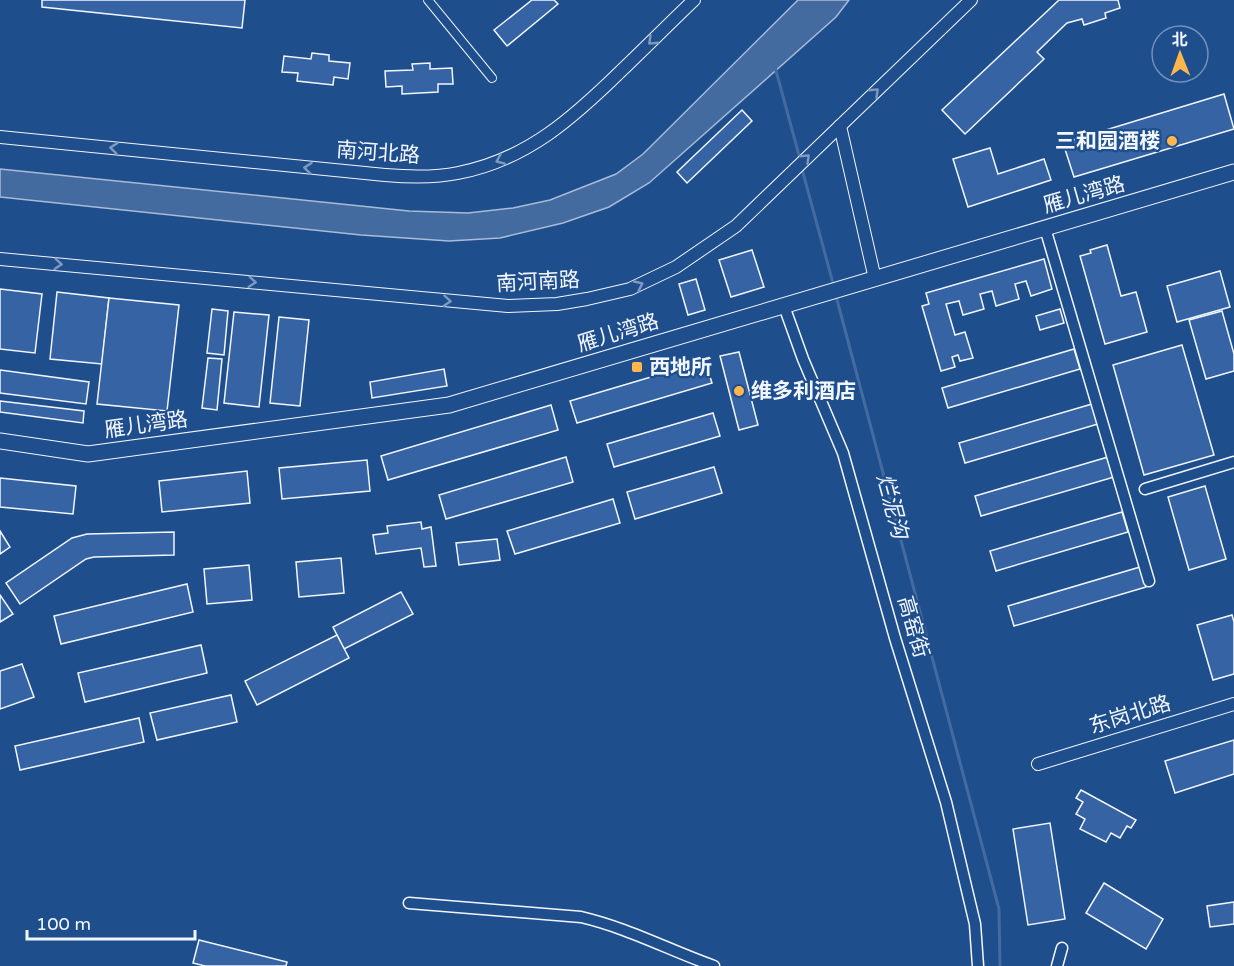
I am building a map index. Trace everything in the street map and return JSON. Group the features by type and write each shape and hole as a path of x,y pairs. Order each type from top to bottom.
{"main road":[{"name":"雁儿湾路","path":"0,441 88,454 448,405 1234,172"}],"street":[{"path":"428,0 492,78"},
{"name":"南河北路","path":"0,137 385,175 421,177 458,173 489,165 548,136 578,113 694,0"},
{"name":"南河南路","path":"0,259 508,306 557,304 630,289 676,267 736,226 971,0"},
{"path":"837,129 870,280"},
{"path":"1045,228 1149,581"},
{"name":"高窑街","path":"784,306 803,359 843,453 895,638 946,802 975,924 978,966"},
{"path":"1145,489 1234,462"},
{"name":"东岗北路","path":"1038,764 1234,704"},
{"path":"410,903 581,917 609,923 639,934 714,966"},
{"path":"1057,966 1062,948"}],"water":[{"path":"798,0 849,0 836,17 649,183 609,207 563,223 500,238 449,241 361,235 0,197 0,169 409,211 468,213 513,208 550,200 616,174 643,154"}],"building":[{"path":"42,0 245,0 242,28 42,7"},
{"path":"532,0 554,0 558,4 507,46 494,30"},
{"path":"1059,0 1118,0 1120,8 1105,13 1106,18 1084,25 1082,19 1067,23 1037,52 1044,59 965,134 942,110"},
{"path":"312,53 329,55 329,61 350,63 348,79 334,77 333,85 297,81 298,73 282,72 284,56 311,59"},
{"path":"430,63 430,69 452,68 453,84 438,84 438,92 402,94 402,86 386,87 385,71 413,70 412,64"},
{"path":"1224,94 1234,129 1074,177 1063,143"},
{"path":"742,110 752,121 687,183 677,172"},
{"path":"990,148 998,174 1044,159 1051,180 968,207 953,159"},
{"path":"1107,245 1121,296 1136,292 1147,332 1105,344 1080,256"},
{"path":"752,250 764,287 731,297 719,260"},
{"path":"1044,259 1052,289 1031,296 1026,281 1015,284 1019,299 996,306 992,291 980,294 984,309 963,315 959,301 946,304 955,335 965,332 973,358 960,361 958,355 952,357 955,367 941,371 922,306 929,304 926,293"},
{"path":"1220,271 1230,307 1177,322 1167,286"},
{"path":"696,279 705,310 688,315 679,284"},
{"path":"0,289 42,294 35,353 0,349"},
{"path":"57,292 109,298 102,364 50,359"},
{"path":"109,298 179,305 167,411 97,404"},
{"path":"212,309 228,311 224,355 207,353"},
{"path":"1060,309 1064,323 1040,330 1036,316"},
{"path":"1222,311 1234,354 1234,371 1206,379 1189,320"},
{"path":"234,312 269,315 259,407 224,403"},
{"path":"279,317 309,320 300,406 270,403"},
{"path":"1182,345 1214,455 1144,475 1113,365"},
{"path":"1074,349 1080,369 948,408 942,388"},
{"name":"维多利酒店","path":"739,352 758,425 739,430 720,356"},
{"path":"208,358 222,359 217,410 202,408"},
{"path":"705,361 712,383 577,423 570,401"},
{"path":"444,369 447,386 372,398 370,382"},
{"path":"0,370 89,382 86,404 0,393"},
{"path":"0,401 84,411 83,423 0,412"},
{"path":"1092,404 1098,424 965,463 959,443"},
{"path":"551,405 558,430 388,480 381,456"},
{"path":"713,413 720,436 614,467 607,444"},
{"path":"566,457 573,482 446,519 439,495"},
{"path":"1108,457 1114,477 981,516 975,496"},
{"path":"367,460 370,491 282,499 279,468"},
{"path":"714,467 722,493 635,519 627,492"},
{"path":"247,471 250,503 162,512 159,481"},
{"path":"0,478 76,486 73,514 0,507"},
{"path":"1205,486 1226,559 1189,570 1168,497"},
{"path":"613,499 620,523 515,554 507,531"},
{"path":"1122,512 1128,532 996,571 990,551"},
{"path":"421,522 422,529 431,527 436,566 424,567 421,548 376,554 373,535 388,533 387,526"},
{"path":"0,531 10,547 0,554"},
{"path":"174,532 174,555 86,559 20,604 6,583 72,538 87,534"},
{"path":"497,539 500,560 459,565 456,543"},
{"path":"341,558 344,593 299,597 296,562"},
{"path":"249,565 252,600 207,604 204,569"},
{"path":"1140,567 1146,587 1014,626 1008,606"},
{"path":"187,584 193,612 61,644 54,616"},
{"path":"401,592 413,614 344,649 333,627"},
{"path":"0,595 13,614 0,622"},
{"path":"1232,615 1234,674 1213,680 1197,625"},
{"path":"337,635 349,658 257,705 245,681"},
{"path":"201,645 207,673 85,702 78,673"},
{"path":"22,664 34,697 0,709 0,671"},
{"path":"231,695 237,722 157,740 150,713"},
{"path":"139,718 144,742 20,770 15,746"},
{"path":"1234,740 1234,774 1175,793 1165,761"},
{"path":"1081,790 1136,820 1131,828 1127,826 1120,838 1111,833 1106,842 1080,829 1085,819 1076,814 1083,802 1076,798"},
{"path":"1050,823 1065,919 1028,925 1013,829"},
{"path":"1104,883 1163,919 1146,949 1086,913"},
{"path":"1234,902 1234,924 1210,927 1207,906"},
{"path":"199,940 287,962 286,966 205,966 193,963"}],"waterway":[{"name":"烂泥沟","path":"775,67 800,159"},
{"name":"烂泥沟","path":"802,169 834,287"},
{"name":"烂泥沟","path":"836,296 999,909 1000,966"}],"place":[{"name":"三和园酒楼","path":"1172,141"},
{"name":"西地所","path":"637,367"},
{"name":"维多利酒店","path":"739,391"}]}
